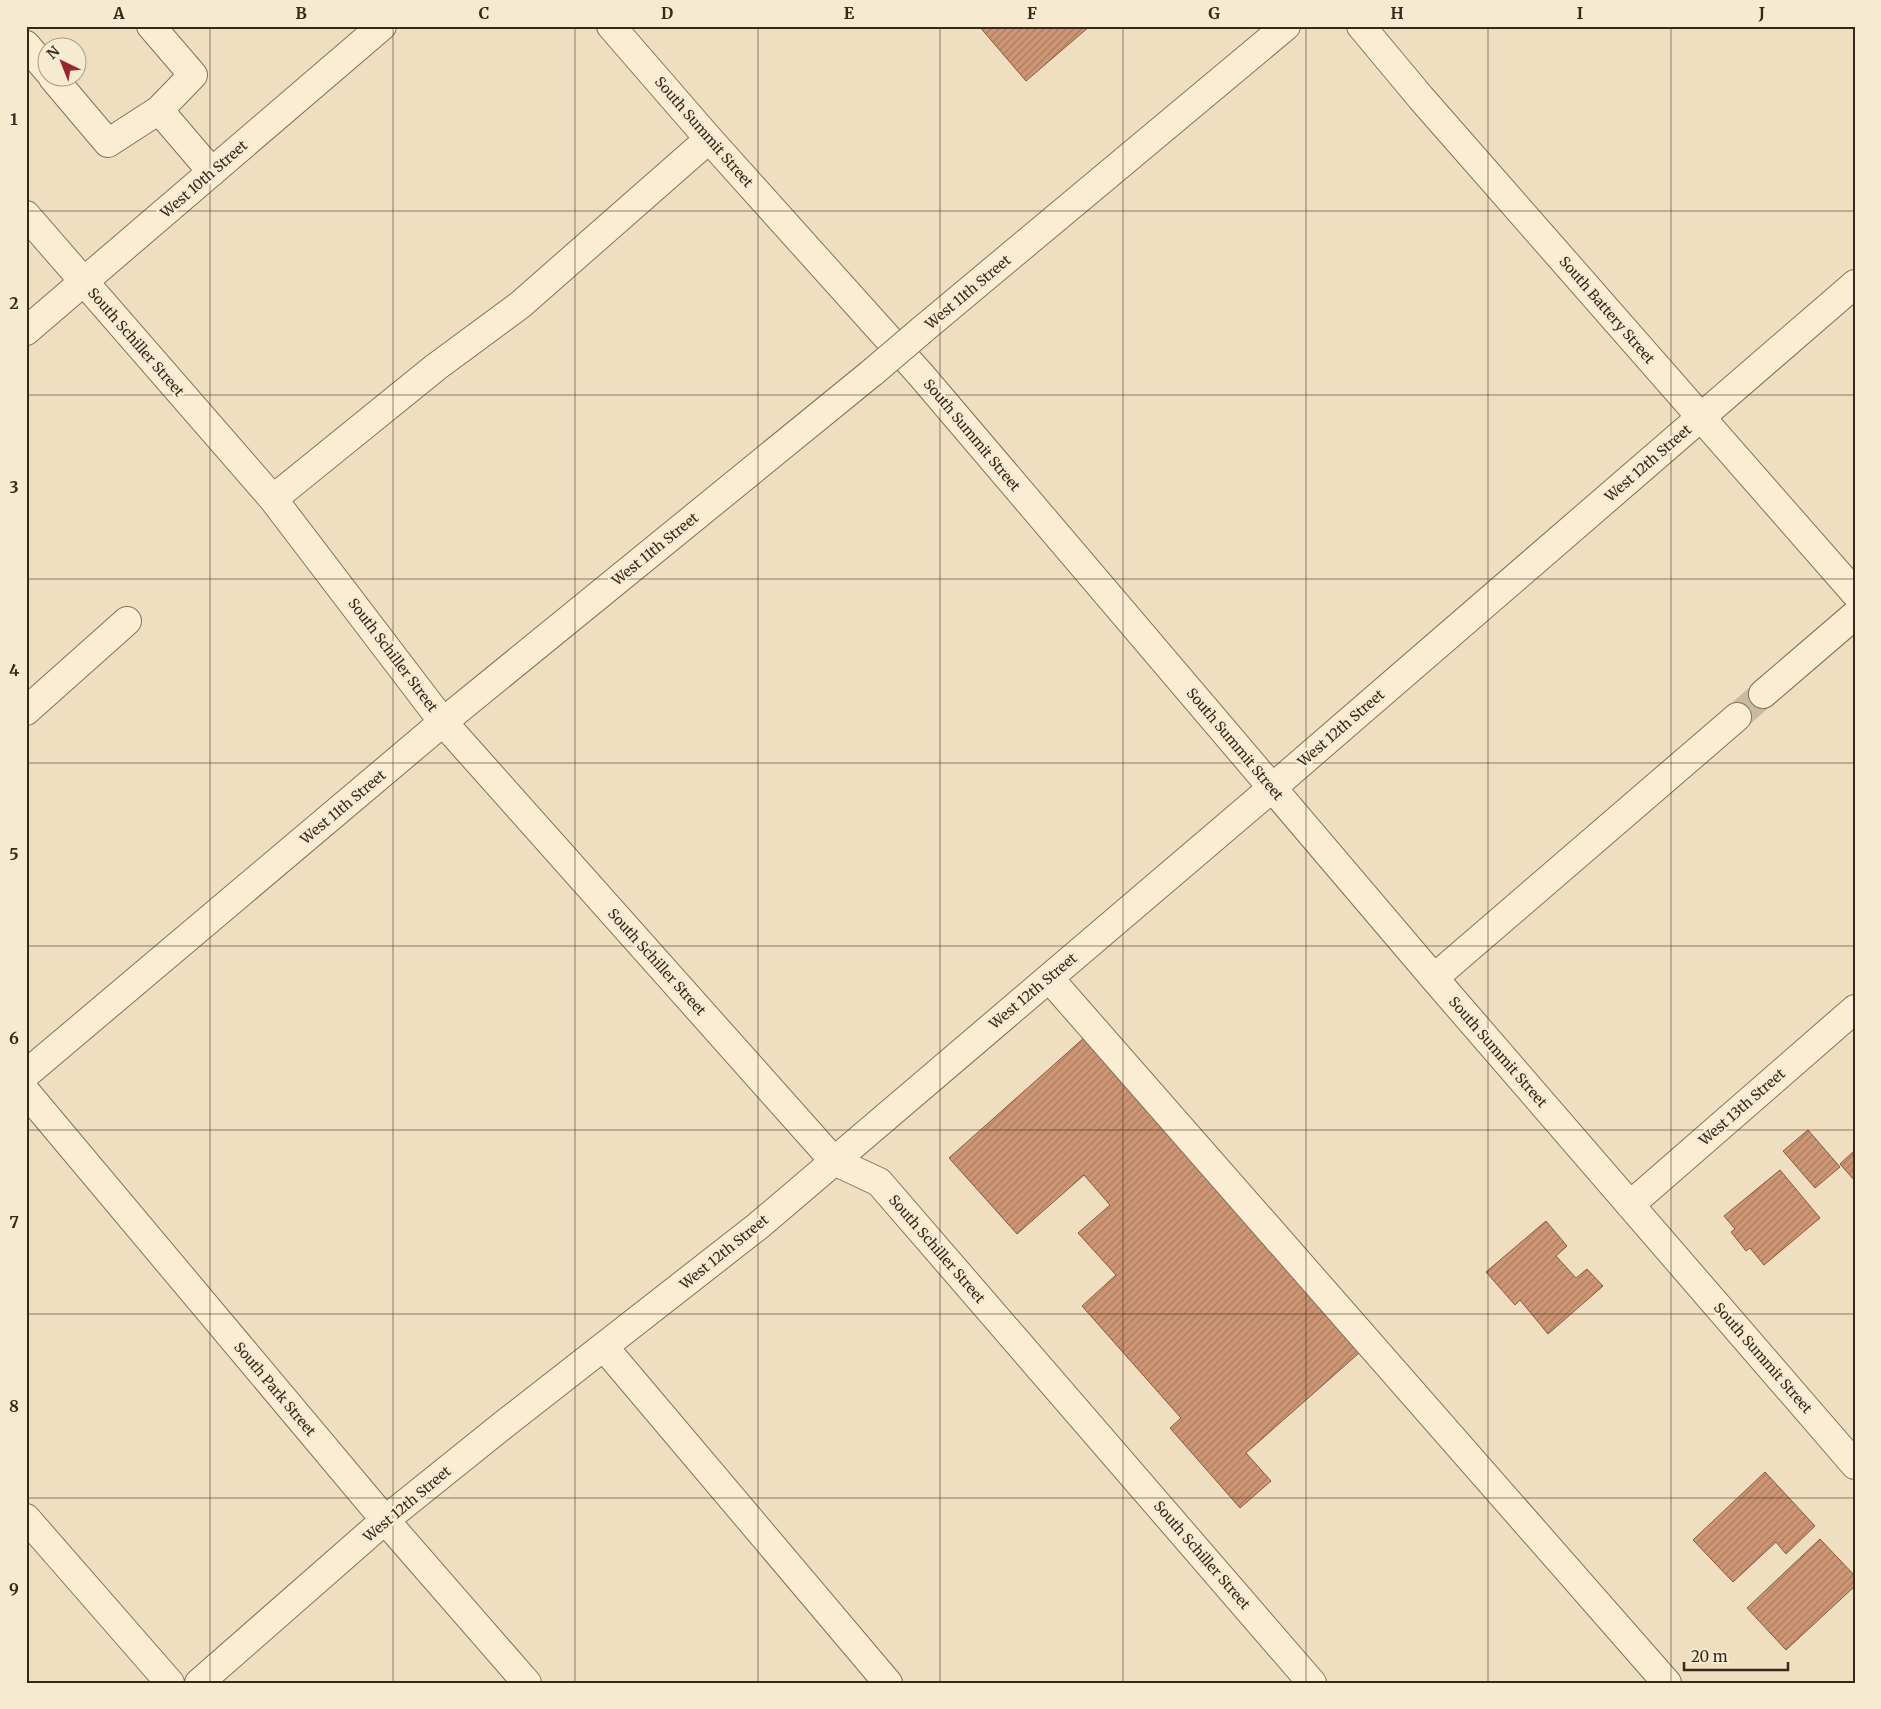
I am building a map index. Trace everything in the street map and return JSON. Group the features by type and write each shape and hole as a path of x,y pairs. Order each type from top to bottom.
{"street":[{"path":"61,88 108,143 160,110 193,75 151,26"},
{"name":"West 10th Street","path":"26,331 382,26"},
{"name":"South Summit Street","path":"611,26 709,139 921,375 1434,978 1855,1465"},
{"name":"West 11th Street","path":"26,1074 444,722 874,371 1286,26"},
{"name":"South Battery Street","path":"1361,26 1428,106 1855,593"},
{"path":"26,45 38,59"},
{"path":"160,110 212,172"},
{"path":"273,499 436,367 520,304 709,139"},
{"name":"South Schiller Street","path":"26,214 273,499 444,722 834,1161 879,1182 1312,1683"},
{"name":"West 12th Street","path":"199,1683 385,1520 758,1226 1272,788 1855,284"},
{"path":"1763,694 1855,615"},
{"path":"26,711 127,622"},
{"path":"1434,978 1737,717"},
{"path":"1049,978 1667,1683"},
{"name":"West 13th Street","path":"1630,1205 1851,1019"},
{"name":"South Park Street","path":"26,1092 385,1520 527,1683"},
{"path":"604,1347 888,1683"},
{"path":"26,1518 170,1683"}],"building":[{"path":"979,26 1090,26 1026,81"},
{"path":"1085,1037 1367,1346 1246,1453 1271,1481 1240,1508 1170,1428 1181,1418 1082,1306 1116,1275 1078,1233 1110,1205 1084,1175 1017,1234 949,1158"},
{"path":"1808,1130 1840,1167 1815,1188 1783,1151"},
{"path":"1855,1150 1855,1181 1840,1164"},
{"path":"1780,1170 1820,1218 1764,1265 1750,1248 1746,1251 1731,1232 1735,1229 1724,1216"},
{"path":"1546,1221 1567,1246 1556,1256 1576,1278 1587,1269 1603,1286 1548,1334 1520,1300 1515,1305 1486,1272"},
{"path":"1765,1472 1815,1526 1786,1554 1776,1542 1733,1582 1693,1540"},
{"path":"1820,1539 1855,1576 1855,1586 1786,1650 1747,1608"}],"tunnel":[{"path":"1737,717 1763,694"}]}
